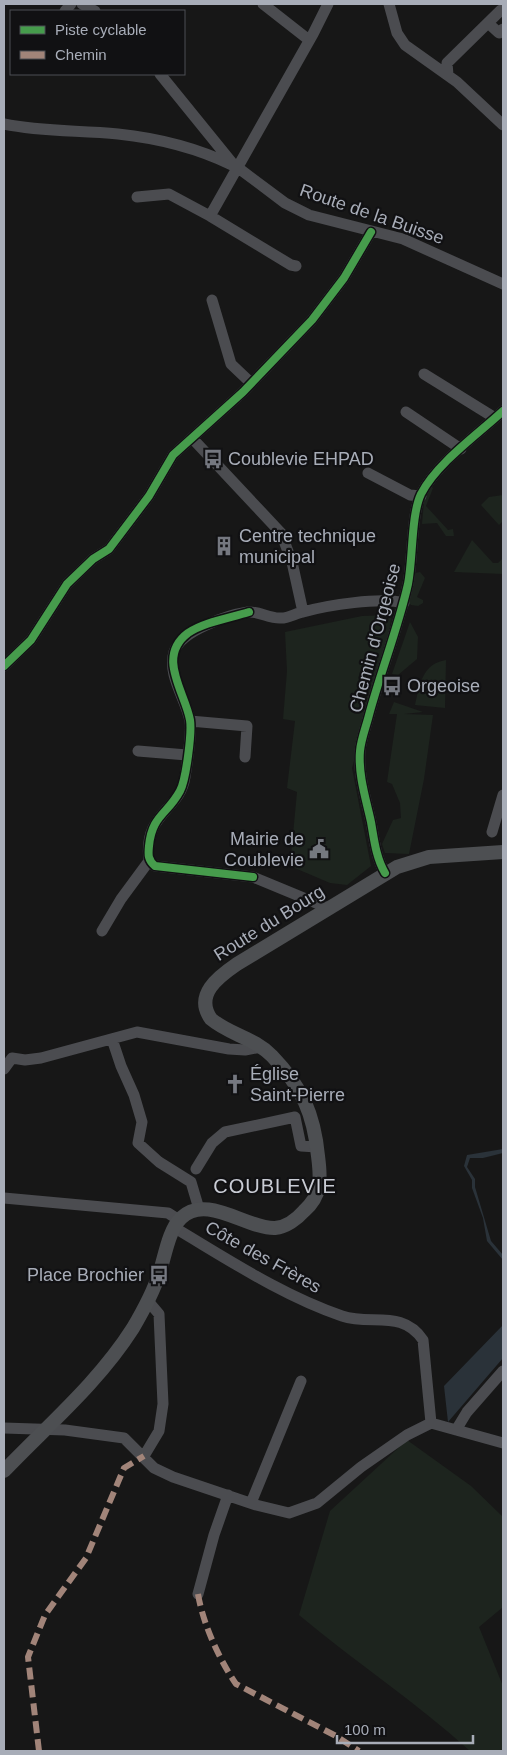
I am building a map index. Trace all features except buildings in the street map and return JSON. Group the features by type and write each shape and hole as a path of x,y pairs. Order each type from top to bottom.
{"main road":[{"name":"Route du Bourg","path":"199,1209 221,1212 265,1227 282,1226 292,1221 312,1204 318,1194 320,1176 316,1129 306,1102 286,1073 261,1047 211,1020 204,1005 208,989 224,973 385,873 429,857 503,852"},
{"path":"4,1471 80,1395 112,1359 148,1301 179,1221 199,1209"}],"street":[{"path":"262,4 309,40"},
{"path":"210,216 328,4"},
{"path":"389,4 397,33 405,45 433,65 447,69 503,125"},
{"path":"447,69 499,9"},
{"path":"488,23 499,33 503,29"},
{"name":"Route de la Buisse","path":"161,75 238,168 285,203 309,215 403,239 503,284"},
{"path":"4,124 60,132 118,134 168,143 208,154 238,168"},
{"path":"137,198 169,194 210,216 291,265 296,266"},
{"path":"4,666 31,640 67,584 93,559 109,549 149,496 173,455 292,342 327,301 344,278 371,232"},
{"path":"212,300 231,364 251,383"},
{"path":"424,374 499,415"},
{"path":"406,412 461,449"},
{"name":"Chemin d'Orgeoise","path":"385,873 378,856 363,784 360,750 375,693 404,602 412,565 415,525 420,496 432,478 499,415"},
{"path":"192,438 281,533 292,562 304,612"},
{"path":"368,473 410,495 420,496"},
{"path":"102,930 126,891 149,861 150,832 156,821 179,793 185,780 190,721 173,666 173,653 178,643 189,632 249,612 281,618 304,612 388,599 404,602"},
{"path":"190,721 247,726 245,757"},
{"path":"138,751 187,755"},
{"path":"492,832 503,795"},
{"path":"149,861 155,866 253,877 328,908"},
{"path":"4,1069 8,1057 25,1060 41,1058 137,1032 229,1049 261,1047"},
{"path":"112,1039 134,1095 142,1122 138,1143 159,1162 191,1182 199,1209"},
{"path":"196,1169 212,1142 225,1132 295,1117 301,1146 317,1147"},
{"name":"Côte des Frères","path":"4,1198 168,1213 293,1297 344,1317 385,1320 407,1324 416,1330 423,1340 431,1423"},
{"path":"144,1456 159,1432 163,1404 159,1314 148,1301"},
{"path":"456,1430 467,1412 503,1371"},
{"path":"251,1503 301,1381"},
{"path":"4,1428 44,1429 124,1438 154,1468 173,1477 251,1503 289,1513 316,1502 361,1467 407,1435 431,1423 503,1442"},
{"path":"198,1594 211,1544 228,1495"}],"shaded area":[{"path":"431,487 433,488 426,506 448,530 453,529 454,536 446,536 437,523 422,524 424,501"},
{"path":"503,495 503,521 499,525 481,505 489,497"},
{"path":"472,540 493,563 498,563 503,558 503,574 454,572"},
{"path":"420,572 425,578 417,597 423,600 423,603 418,606 411,605 409,602 415,573"},
{"path":"391,615 389,636 352,768 371,866 347,885 330,883 290,866 297,792 287,788 295,721 283,719 287,671 285,632 362,616"},
{"path":"410,622 418,637 417,659 398,675 392,674"},
{"path":"446,660 445,708 415,705 423,676 427,670 438,662"},
{"path":"394,702 423,712 404,714 433,715 424,779 409,854 385,853 382,844 393,820 401,818 400,803 392,784 387,782 397,714 389,714"},
{"path":"503,1149 503,1153 483,1158 470,1158 467,1167 475,1179 475,1187 491,1241 503,1255 503,1260 487,1241 483,1218 472,1188 472,1180 464,1166 467,1155"},
{"path":"503,1325 503,1358 448,1422 444,1386"},
{"path":"407,1440 471,1486 503,1517 503,1607 479,1627 503,1686 503,1751 470,1751 299,1615 330,1511"}],"marked path":[{"path":"39,1751 28,1657 45,1615 86,1558 124,1468 144,1456"},
{"path":"198,1594 212,1641 236,1684 336,1736 359,1751"}],"cycle path":[{"path":"4,666 31,640 67,584 93,559 109,549 149,496 173,455 243,392 312,320 344,278 371,232"},
{"path":"385,873 377,855 374,842 360,769 360,751 361,742 408,584 415,513 421,494 437,471 503,411"},
{"path":"249,612 194,629 179,642 174,653 175,675 190,720 188,756 180,791 153,828 149,852 150,859 155,866 253,877"}],"place":[{"name":"Coublevie EHPAD","path":"213,459"},
{"name":"Centre technique municipal","path":"224,546"},
{"name":"Orgeoise","path":"392,686"},
{"name":"Mairie de Coublevie","path":"319,849"},
{"name":"Église Saint-Pierre","path":"235,1084"},
{"name":"Place Brochier","path":"159,1275"}],"district":[{"name":"COUBLEVIE","path":"275,1186"}]}
